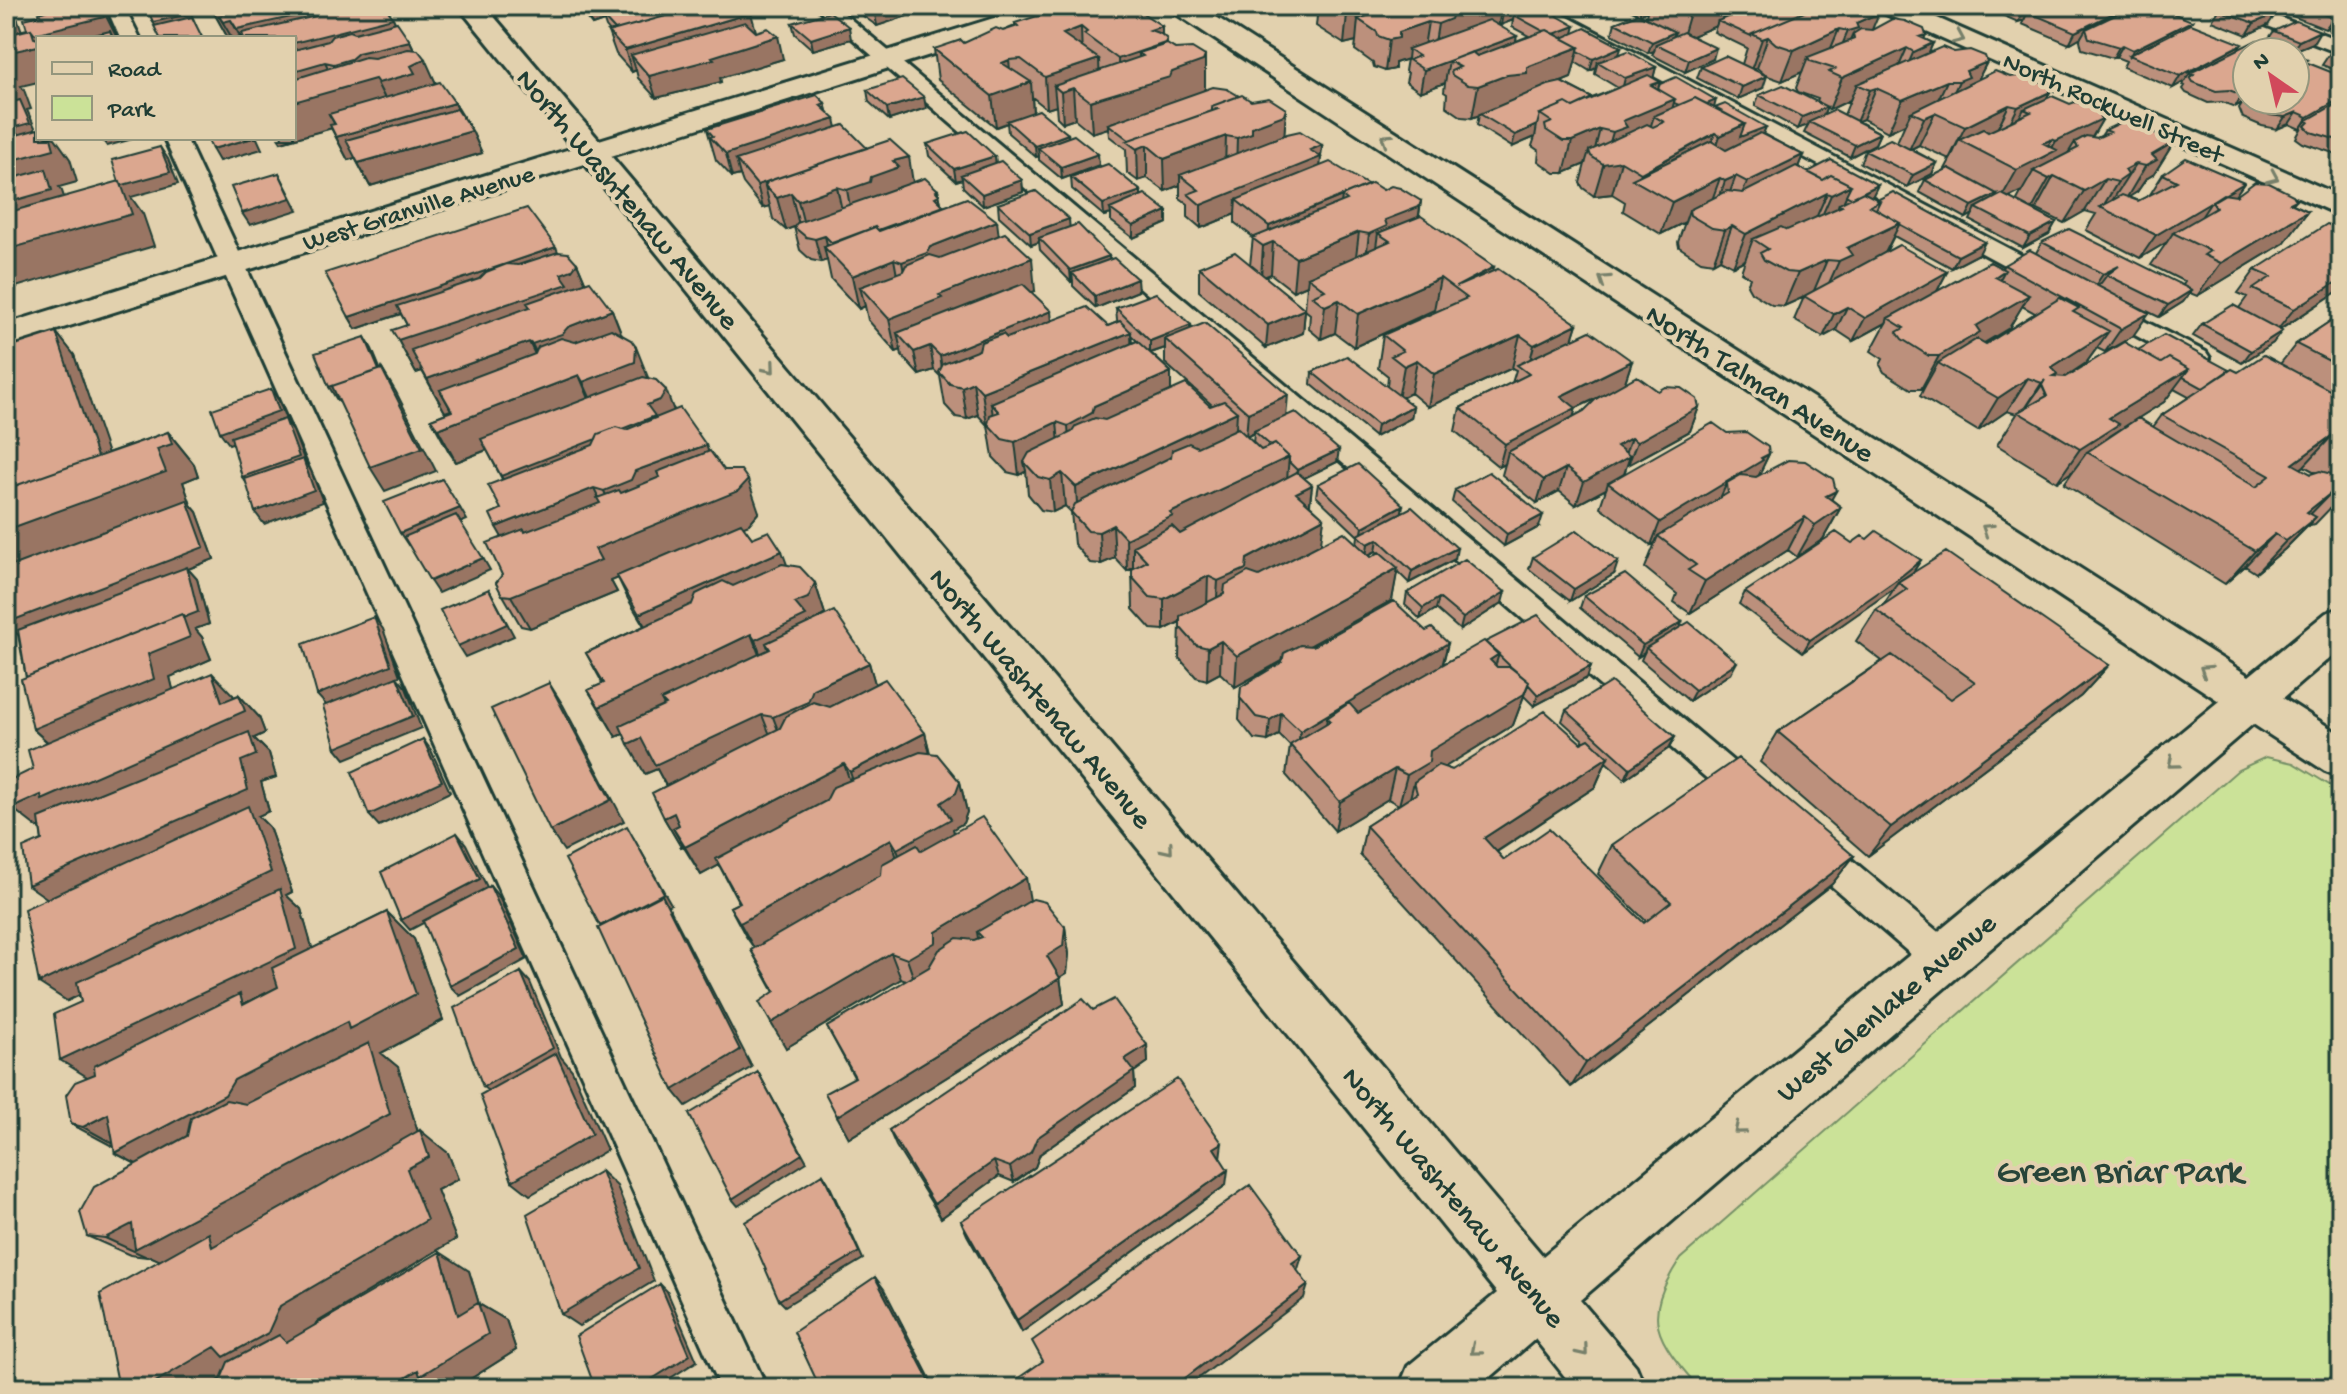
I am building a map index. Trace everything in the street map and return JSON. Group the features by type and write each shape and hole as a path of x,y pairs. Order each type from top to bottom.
{"street":[{"name":"North Washtenaw Avenue","path":"471,6 1614,1388"},
{"name":"West Granville Avenue","path":"6,335 1060,6"},
{"name":"North Talman Avenue","path":"1181,6 2341,758"},
{"name":"North Rockwell Street","path":"1888,6 2341,207"},
{"name":"West Glenlake Avenue","path":"1430,1388 2341,624"}],"lane":[{"path":"115,6 129,36"},
{"path":"824,6 1768,811"},
{"path":"1533,6 2216,367"},
{"path":"2233,6 2341,48"},
{"path":"176,140 744,1388"},
{"path":"1793,831 1942,958"}],"green space":[{"name":"Green Briar Park","path":"2266,757 2293,763 2341,792 2341,1388 1699,1388 1672,1355 1658,1328 1660,1298 1680,1259 2238,770"}],"building":[{"path":"59,6 98,6 104,17 35,34 31,29 19,32 27,29 24,19"},
{"path":"146,6 186,6 189,14 153,22"},
{"path":"256,6 335,6 333,9 385,6 393,18 296,42 296,36 243,36 242,33 316,16 313,12 237,29 231,20 223,22 219,16"},
{"path":"639,6 679,6 684,11 615,30 602,16"},
{"path":"701,6 744,6 751,13 625,50 608,32"},
{"path":"863,6 901,6 875,14"},
{"path":"1069,6 1116,6 1118,9 1132,6 1162,26 1150,30 1167,39 1165,43 1118,59 1084,34 1087,32 1081,27 1063,34 1099,59 1045,77 1021,59 1009,60 1002,63 1031,82 992,96 934,49 961,40 964,43 996,28 1003,31 1018,26 1015,23"},
{"path":"1335,6 1376,6 1347,14"},
{"path":"1392,6 1475,6 1453,13 1451,19 1438,24 1428,22 1399,32 1399,38 1389,40 1378,36 1377,32 1358,19"},
{"path":"1540,6 1575,26 1554,34 1514,15"},
{"path":"1752,6 1810,6 1809,10 1751,36 1718,21"},
{"path":"1871,6 1879,13 1856,23 1858,28 1848,31 1839,29 1794,50 1776,44 1768,37 1762,39 1752,34 1816,7"},
{"path":"2041,6 2128,6 2075,32 2028,12"},
{"path":"2134,6 2155,6 2192,21 2133,50 2089,38 2086,29"},
{"path":"2226,6 2255,6 2276,14 2254,23 2219,10"},
{"path":"2302,6 2341,6 2341,14 2333,18"},
{"path":"830,12 849,27 811,39 792,23"},
{"path":"1638,14 1675,32 1652,42 1615,23"},
{"path":"192,17 202,36 159,36 154,26"},
{"path":"1892,19 1924,29 1926,35 1920,37 1933,43 1914,52 1907,48 1842,78 1829,72 1835,69 1810,61 1808,57 1854,39 1853,34 1861,29 1872,30"},
{"path":"1489,20 1517,36 1424,70 1409,60 1419,56 1408,49"},
{"path":"2296,21 2320,31 2310,36 2286,36 2274,31"},
{"path":"397,22 410,41 358,53 351,59 334,64 325,62 296,70 296,49 328,41 332,36 350,31 355,33"},
{"path":"745,22 756,32 768,28 778,36 712,57 714,59 649,76 631,55"},
{"path":"2191,24 2231,40 2231,50 2180,76 2129,55"},
{"path":"1585,28 1621,47 1593,59 1562,38"},
{"path":"31,29 36,46 6,53 6,35"},
{"path":"1547,30 1579,47 1527,67 1527,73 1507,75 1478,86 1468,85 1452,75 1451,71 1460,67 1449,61 1472,52 1477,56"},
{"path":"110,31 112,36 90,36"},
{"path":"1683,32 1716,48 1689,60 1656,44"},
{"path":"1167,44 1175,49 1192,48 1205,56 1203,61 1172,72 1170,77 1090,101 1073,88 1061,92 1054,86 1143,56 1139,53"},
{"path":"2341,46 2341,57 2330,53"},
{"path":"1942,47 1954,52 1970,50 1985,56 1987,62 1966,71 1969,77 1947,81 1902,100 1876,88 1870,90 1857,84"},
{"path":"408,49 418,50 425,59 411,66 415,73 378,83 375,79 296,101 296,78 365,57 374,58"},
{"path":"1628,51 1656,67 1625,78 1598,62"},
{"path":"2231,53 2231,91 2216,91 2193,82 2190,77 2194,75 2190,73"},
{"path":"1725,56 1767,76 1742,87 1701,67"},
{"path":"2311,64 2341,76 2341,98 2311,115"},
{"path":"8,68 15,87 6,89"},
{"path":"1995,71 2010,77 2025,75 2050,86 2050,92 2018,107 2009,105 1965,127 1935,113 1924,118 1911,112"},
{"path":"1648,75 1660,82 1651,85 1675,99 1623,121 1627,127 1613,132 1600,129 1572,141 1563,141 1546,130 1545,125 1552,122 1540,114 1566,103 1573,107"},
{"path":"1676,77 1716,100 1707,104 1695,98 1679,105 1674,103 1675,99 1658,89 1660,84"},
{"path":"902,79 924,97 887,108 867,90"},
{"path":"440,82 455,103 336,137 330,125 335,124 329,114"},
{"path":"1561,82 1592,98 1573,107 1566,103 1540,114 1537,125 1515,135 1480,114 1548,85"},
{"path":"1783,85 1827,107 1802,117 1759,95"},
{"path":"1213,87 1227,89 1239,96 1212,106 1212,111 1129,140 1108,124"},
{"path":"817,95 825,103 820,105 835,119 726,154 710,137 713,136 707,129"},
{"path":"1242,95 1251,101 1269,98 1286,109 1284,115 1252,127 1252,133 1237,138 1226,136 1164,159 1147,145 1137,149 1126,141 1218,109 1212,106"},
{"path":"2052,96 2070,104 2090,104 2103,110 2105,115 2056,141 2052,139 2043,143 2057,150 2017,170 1959,140 1983,129 1988,132 2031,112 2024,109"},
{"path":"1695,98 1745,124 1720,136 1715,133 1641,173 1621,161 1603,164 1591,156 1589,151 1647,124 1653,127 1664,122 1654,116"},
{"path":"20,100 30,123 12,128 6,122 6,104"},
{"path":"2341,101 2341,141 2311,132 2305,126 2309,122 2306,121"},
{"path":"1725,104 1766,127 1740,137 1745,124 1715,108"},
{"path":"457,109 472,131 358,163 346,140"},
{"path":"1039,110 1068,134 1035,146 1007,121"},
{"path":"1835,110 1880,133 1855,145 1809,122"},
{"path":"2126,120 2174,142 2152,155 2157,160 2146,166 2136,164 2125,170 2128,175 2118,182 2105,179 2084,191 2054,176 2049,179 2033,171 2078,148 2075,142 2086,136 2097,138 2110,132 2105,130"},
{"path":"6,122 13,136 6,138"},
{"path":"844,125 867,148 757,185 736,160"},
{"path":"36,130 36,140 52,140 54,149 6,162 6,138"},
{"path":"968,131 995,156 954,169 927,144"},
{"path":"1300,131 1322,145 1310,150 1321,157 1201,205 1188,194 1199,190 1180,175"},
{"path":"1760,133 1803,155 1747,182 1736,176 1725,181 1720,178 1672,202 1632,179 1711,141 1726,150"},
{"path":"1074,135 1098,154 1061,167 1038,148"},
{"path":"1890,139 1937,163 1913,175 1865,151"},
{"path":"208,140 246,140 212,149"},
{"path":"890,140 909,157 893,161 899,167 871,177 870,182 847,190 837,187 798,201 791,193 777,198 765,186 768,181"},
{"path":"160,147 170,172 123,185 119,182 112,160"},
{"path":"2186,158 2244,183 2156,235 2100,207 2122,195 2138,201 2177,181 2163,174"},
{"path":"1831,160 1878,185 1851,198 1846,195 1851,185 1831,175 1823,180 1808,172"},
{"path":"1001,161 1022,180 982,194 961,175"},
{"path":"1330,162 1368,185 1269,226 1236,200"},
{"path":"1108,164 1141,191 1103,204 1071,177"},
{"path":"1796,166 1823,180 1831,175 1851,185 1831,195 1827,193 1746,234 1732,226 1725,230 1712,228 1690,215 1689,210 1727,191 1743,193"},
{"path":"1949,168 1997,194 1972,206 1925,180"},
{"path":"46,169 52,190 6,203 6,180"},
{"path":"279,173 291,198 242,213 231,187"},
{"path":"925,178 938,190 939,195 935,197 944,206 832,243 825,236 815,239 806,237 794,227 797,223"},
{"path":"120,181 132,214 6,250 6,213"},
{"path":"2255,182 2269,183 2293,195 2296,200 2290,203 2308,211 2221,263 2204,255 2210,251 2173,233 2216,208 2212,201 2223,194 2236,196"},
{"path":"1372,183 1383,190 1391,186 1400,188 1421,201 1419,207 1385,220 1387,226 1369,234 1359,232 1296,258 1273,242 1263,246 1252,238 1347,200 1342,196"},
{"path":"1036,191 1069,219 1030,233 998,204"},
{"path":"1863,192 1880,201 1870,206 1900,223 1847,248 1852,255 1839,261 1827,260 1798,273 1786,272 1764,260 1760,253 1768,249 1753,239 1781,227 1787,230 1842,206 1839,204"},
{"path":"1893,192 1985,242 1958,256 1899,224 1876,209 1880,201 1877,200"},
{"path":"1145,194 1167,211 1133,226 1110,209"},
{"path":"2002,194 2056,222 2030,236 1976,208"},
{"path":"967,198 997,221 930,247 927,253 902,262 894,259 852,276 824,247 875,227 879,231"},
{"path":"527,208 556,247 349,317 325,273"},
{"path":"1421,216 1494,267 1456,287 1498,269 1577,324 1534,345 1520,335 1434,374 1417,360 1404,366 1391,356 1403,351 1383,335 1467,298 1440,278 1358,314 1339,300 1325,306 1312,296 1325,290 1308,277 1390,241 1378,233"},
{"path":"1078,224 1109,256 1070,270 1039,238"},
{"path":"2327,224 2341,229 2341,279 2294,309 2253,289 2271,277 2255,270"},
{"path":"2069,229 2192,290 2168,305 2107,275 2119,266 2103,274 2042,242"},
{"path":"1005,233 1032,258 939,295 942,298 889,319 860,287 903,271 906,265 930,255 940,258"},
{"path":"1899,245 1947,272 1865,318 1847,307 1834,314 1804,296"},
{"path":"2030,250 2149,313 2121,329 2004,265"},
{"path":"558,252 568,253 577,263 572,270 561,274 568,284 398,340 392,330 407,325 397,306 479,279 486,272 507,264 518,265"},
{"path":"1235,252 1305,309 1268,325 1199,267"},
{"path":"1114,258 1137,279 1095,296 1072,273"},
{"path":"1990,262 2005,270 1995,277 2029,295 1976,326 1980,332 1939,356 1929,356 1902,339 1897,332 1904,328 1888,318"},
{"path":"590,281 612,310 568,327 562,334 532,344 529,342 427,379 411,350 530,307 527,303"},
{"path":"1023,284 1051,311 940,356 930,346 914,352 897,333"},
{"path":"1156,293 1191,325 1150,341 1116,308"},
{"path":"2060,298 2079,308 2073,312 2109,331 2052,367 2057,374 2053,376 2066,377 2124,342 2161,363 2169,358 2189,369 2109,418 2119,424 2080,449 2018,412 2047,396 2042,385 2045,380 2042,383 2028,378 1998,398 1938,363 1977,339 1986,344"},
{"path":"2233,305 2282,331 2251,351 2202,324"},
{"path":"1087,307 1108,326 1120,321 1131,332 982,392 973,382 962,387 950,384 939,372 943,364 979,350 981,342 1003,334 1007,338"},
{"path":"2341,314 2341,367 2296,344"},
{"path":"1205,323 1288,395 1248,413 1165,339"},
{"path":"611,329 631,340 636,347 635,362 583,382 579,375 438,429 431,419 452,411 440,390 535,354 538,347 561,338 575,342"},
{"path":"1590,331 1632,361 1561,396 1576,408 1505,444 1460,408 1529,374 1517,365"},
{"path":"56,332 97,457 6,489 6,348"},
{"path":"2164,335 2229,370 2203,388 2183,377 2189,369 2169,358 2161,363 2138,350"},
{"path":"365,337 379,370 329,387 315,353"},
{"path":"1137,341 1171,372 1094,406 1092,413 1068,426 1057,422 1015,442 1002,439 988,424 990,415 999,412 991,403"},
{"path":"2264,355 2341,396 2341,438 2334,434 2293,464 2311,474 2320,471 2340,476 2341,492 2331,493 2307,512 2316,517 2286,541 2275,534 2255,551 2087,452 2138,418 2256,487 2270,476 2162,415 2232,369 2238,372"},
{"path":"1347,356 1413,406 1377,425 1312,372"},
{"path":"382,369 422,448 370,467 332,386"},
{"path":"1637,376 1658,391 1665,387 1681,388 1697,399 1699,407 1637,442 1631,438 1617,446 1630,456 1584,482 1566,468 1544,480 1508,452 1584,411 1596,399"},
{"path":"643,377 656,380 666,390 660,400 647,405 655,416 622,429 616,427 598,434 596,439 501,476 481,439"},
{"path":"1186,384 1210,406 1224,401 1237,412 1076,487 1062,473 1050,480 1038,477 1024,462 1029,453 1072,432 1076,426 1095,418 1105,420"},
{"path":"271,389 279,411 220,432 212,409"},
{"path":"680,408 706,445 635,471 631,480 604,491 594,488 496,527 490,514 501,509 488,485 593,445 598,434 616,427 626,430"},
{"path":"1295,412 1339,450 1297,470 1275,444 1271,446 1254,431"},
{"path":"285,419 299,457 242,477 231,437"},
{"path":"1713,423 1727,433 1746,432 1768,447 1769,454 1660,522 1608,483"},
{"path":"1238,428 1261,450 1275,444 1289,457 1170,513 1173,516 1126,539 1113,525 1099,532 1088,531 1071,512 1075,504 1171,457 1172,450 1189,443 1197,447"},
{"path":"168,432 172,444 157,449 166,472 6,530 6,489"},
{"path":"710,451 724,470 741,470 748,480 738,491 595,549 601,560 511,596 502,595 496,583 502,575 487,543 600,503 597,498 619,490 621,493 660,477 657,472"},
{"path":"303,459 314,490 255,512 245,479"},
{"path":"1788,460 1805,461 1833,479 1836,491 1826,496 1841,507 1815,525 1805,517 1705,581 1688,570 1696,565 1658,536 1728,493 1727,483 1741,475 1756,477"},
{"path":"1358,464 1403,505 1363,527 1318,484"},
{"path":"1297,472 1312,485 1296,493 1324,518 1247,559 1246,569 1218,581 1208,576 1164,599 1150,597 1132,577 1132,569 1147,561 1133,546 1172,526 1180,534"},
{"path":"1489,472 1543,515 1507,534 1455,490"},
{"path":"442,479 460,508 400,533 384,502"},
{"path":"187,500 204,547 6,623 6,568"},
{"path":"1412,507 1457,548 1412,571 1378,539 1368,544 1358,535"},
{"path":"456,515 483,558 430,581 404,537"},
{"path":"741,523 752,538 769,531 782,551 639,614 617,576"},
{"path":"1577,530 1618,562 1574,589 1533,557"},
{"path":"1876,531 1921,560 1810,640 1745,592 1836,532 1852,543 1862,536 1867,539"},
{"path":"1344,532 1371,557 1380,552 1398,568 1237,656 1221,641 1208,648 1196,645 1180,627 1180,616 1224,594 1225,585 1248,572 1259,576"},
{"path":"1946,552 2109,665 1891,827 1778,732 1892,655 1951,699 1975,682 1876,610 1907,589 1898,582"},
{"path":"1465,559 1505,592 1463,618 1439,598 1423,608 1407,593"},
{"path":"782,564 800,567 815,583 808,598 795,603 806,616 755,640 751,634 599,707 588,690 604,683 586,653 692,604 696,594 723,581 733,586"},
{"path":"187,567 198,612 185,617 182,614 26,677 18,630"},
{"path":"1625,574 1682,622 1643,645 1584,596"},
{"path":"489,589 507,624 458,646 440,610"},
{"path":"1394,601 1426,631 1432,628 1448,643 1300,731 1281,713 1270,720 1256,717 1240,698 1241,687 1282,662 1284,653 1300,645 1313,646"},
{"path":"834,611 869,663 813,689 808,702 773,717 762,715 655,765 641,738 628,744 620,726 666,705 661,700 770,649 766,643"},
{"path":"182,614 190,637 148,654 154,679 33,729 21,679"},
{"path":"1538,615 1591,666 1538,695 1529,682 1485,642"},
{"path":"374,617 391,665 317,695 303,644"},
{"path":"1689,622 1737,662 1695,690 1646,648"},
{"path":"1484,641 1499,654 1490,660 1497,667 1510,667 1529,682 1524,694 1430,751 1429,762 1407,775 1395,769 1340,802 1290,745 1330,721 1327,718 1349,703 1358,713"},
{"path":"212,673 222,702 239,695 245,711 42,800 41,795 12,808 8,781 33,769 28,750"},
{"path":"397,677 413,716 336,748 323,706"},
{"path":"885,679 925,733 850,772 844,764 685,847 673,828 679,825 674,813 664,818 652,793 780,728 786,716 813,702 830,707"},
{"path":"1611,682 1675,737 1630,768 1566,710"},
{"path":"549,683 611,800 550,831 491,709"},
{"path":"1545,711 1581,743 1589,739 1608,757 1484,838 1504,860 1549,829 1644,923 1671,902 1612,845 1738,758 1854,856 1586,1063 1366,826 1417,793 1414,782 1438,765 1452,770"},
{"path":"249,732 256,755 241,761 248,790 28,885 23,848 42,840 39,818"},
{"path":"423,739 442,781 369,815 352,772"},
{"path":"920,752 937,754 960,782 956,793 941,803 951,819 897,849 891,839 740,923 730,907 740,902 716,859 826,801 833,787"},
{"path":"248,806 271,872 39,983 24,909"},
{"path":"982,817 1026,878 936,932 936,942 907,959 891,953 771,1023 759,1002 775,991 751,950 881,875 882,864 917,845 921,851"},
{"path":"627,826 664,893 600,926 565,859"},
{"path":"457,833 480,879 401,920 381,872"},
{"path":"490,886 519,949 450,986 423,921"},
{"path":"280,889 296,949 60,1060 54,1014 81,1002 77,982"},
{"path":"662,895 740,1050 673,1090 598,928"},
{"path":"1033,899 1045,902 1065,927 1063,946 1047,956 1060,978 837,1116 825,1093 855,1077 827,1027 929,967 939,950 957,938 974,940 982,937 977,932"},
{"path":"387,912 416,994 349,1029 347,1022 234,1080 225,1095 115,1153 108,1114 83,1127 71,1124 66,1095 75,1082 95,1074 94,1066 240,994 243,1005 278,987 272,968"},
{"path":"521,972 553,1048 483,1087 454,1008"},
{"path":"1083,999 1093,1010 1114,999 1147,1045 1125,1059 1134,1071 1037,1138 1031,1152 1010,1167 994,1161 934,1204 889,1130"},
{"path":"369,1043 390,1114 135,1249 132,1224 105,1238 87,1236 80,1212 94,1187 187,1136 191,1118 226,1100 246,1104"},
{"path":"556,1053 592,1134 512,1181 480,1095"},
{"path":"758,1072 802,1154 732,1199 689,1114"},
{"path":"1177,1079 1222,1143 1214,1148 1228,1170 1017,1320 961,1221"},
{"path":"420,1130 429,1157 407,1169 427,1220 280,1306 268,1333 224,1357 215,1347 145,1388 119,1388 100,1294 209,1233 212,1247"},
{"path":"601,1171 639,1268 561,1314 527,1214"},
{"path":"823,1174 859,1252 779,1300 745,1222"},
{"path":"1250,1185 1302,1256 1292,1263 1308,1285 1172,1388 1008,1388 1043,1361 1032,1341"},
{"path":"440,1252 458,1315 478,1303 488,1334 420,1376 418,1370 389,1388 206,1388 221,1379 228,1362 279,1335 286,1342"},
{"path":"875,1277 931,1384 925,1388 820,1388 794,1332"},
{"path":"660,1284 690,1355 638,1388 595,1388 576,1336"}]}
